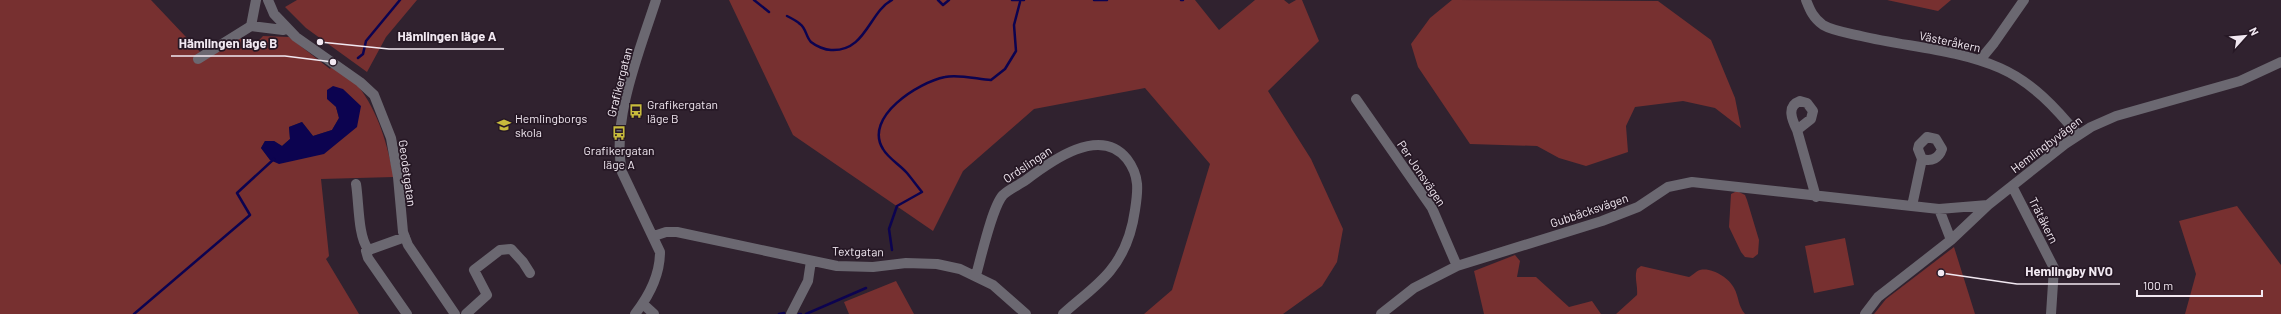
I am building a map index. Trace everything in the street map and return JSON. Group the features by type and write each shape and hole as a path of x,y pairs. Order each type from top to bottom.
{"street":[{"path":"251,26 256,0"},
{"name":"Geodetgatan","path":"268,0 274,14 296,37 360,82 374,95 391,138 398,177 405,237 408,245 455,314"},
{"name":"Grafikergatan","path":"635,314 643,304 660,264 660,252 654,236 622,172 619,158 623,114 636,62 656,0"},
{"name":"Västeråkern","path":"1806,0 1812,15 1824,26 1883,41 1941,51 1980,60 2001,68 2025,82 2043,96 2078,135"},
{"path":"1980,60 1994,43 2024,0"},
{"path":"198,59 251,26 283,30 287,28"},
{"name":"Hemlingbyvägen","path":"1865,314 1878,297 1951,240 1988,205 2078,135 2101,121 2240,81 2279,67"},
{"name":"Per Jonsvägen","path":"1356,99 1432,208 1456,266"},
{"path":"1797,130 1816,197"},
{"name":"Ordslingan","path":"976,275 996,208 1003,196 1051,161 1081,148 1102,145 1120,151 1134,168 1139,188 1133,224 1124,249 1110,272 1063,314"},
{"path":"1912,206 1922,159"},
{"name":"Gubbäcksvägen","path":"1381,314 1414,288 1456,266 1602,221 1638,207 1662,190 1680,183 1692,182 1816,197 1939,209 1988,205"},
{"path":"356,184 360,206 363,243 368,249"},
{"name":"Trätåkern","path":"2012,186 2054,268 2051,314"},
{"path":"1939,209 1951,240"},
{"name":"Textgatan","path":"654,236 666,232 677,232 811,261 845,266 873,267 906,263 937,264 960,269 976,275 993,285 1026,314"},
{"path":"368,249 405,237"},
{"path":"466,314 487,295 474,270 500,250 511,248 530,273"},
{"path":"368,249 366,251 368,258 408,314"},
{"path":"791,314 808,281 811,261"},
{"path":"643,304 654,314"}],"shaded area":[{"path":"0,0 151,0 203,55 236,35 250,43 256,42 263,36 289,37 330,69 332,65 353,80 372,107 385,141 394,177 321,179 329,256 326,259 359,314 0,314","holes":["336,107 356,127 270,160 261,148 265,141 274,141 282,146 290,139 289,127 302,122 313,136 332,130 339,118"]},
{"path":"297,0 417,0 386,37 367,72 306,28 285,7"},
{"path":"729,0 1195,0 1219,30 1255,0 1284,0 1289,4 1296,0 1302,0 1319,41 1268,91 1311,159 1343,229 1337,262 1322,286 1283,314 1144,314 1172,290 1210,164 1145,88 1034,109 963,171 933,231 793,135"},
{"path":"1452,0 1658,1 1711,40 1735,98 1741,128 1715,108 1683,101 1635,107 1626,126 1628,152 1586,166 1559,158 1537,146 1470,144 1418,67 1411,44 1430,18"},
{"path":"1887,0 1951,0 1938,11"},
{"path":"333,86 343,89 361,106 357,127 324,154 279,164 270,160 261,148 265,141 274,141 282,146 290,139 289,127 302,122 313,136 332,130 339,118 336,107 327,99 327,90"},
{"path":"1737,191 1745,195 1759,240 1758,254 1753,258 1745,257 1741,252 1729,227 1731,194"},
{"path":"2237,206 2281,265 2281,314 2185,314 2196,274 2179,221"},
{"path":"1845,238 1854,285 1814,293 1805,246"},
{"path":"1954,247 1975,314 1874,314 1886,299"},
{"path":"1515,255 1520,261 1517,277 1536,277 1569,307 1592,301 1601,314 1484,314 1474,271"},
{"path":"1641,266 1689,277 1700,270 1710,270 1720,274 1732,284 1736,291 1741,308 1745,314 1616,314 1637,295 1636,272"},
{"path":"896,281 914,314 849,314 844,302"}],"waterway":[{"path":"358,58 363,54 366,41 400,0"},
{"path":"754,0 769,12"},
{"path":"787,16 802,26 809,40 815,45 829,50 843,49 852,45 860,38 878,13 892,0"},
{"path":"938,0 943,5 949,0"},
{"path":"1012,0 1024,0"},
{"path":"1094,0 1107,0"},
{"path":"892,250 889,229 897,206 922,192 907,173 883,149 879,137 881,125 887,113 909,94 934,80 950,76 991,80 1005,69 1016,51 1014,25 1020,2"},
{"path":"134,314 250,215 237,193 274,159"},
{"path":"806,314 866,288"},
{"path":"779,314 784,313"}],"place":[{"name":"Hämlingen läge A","path":"320,42"},
{"name":"Hämlingen läge B","path":"333,62"},
{"name":"Grafikergatan läge B","path":"636,111"},
{"name":"Hemlingborgs skola","path":"504,125"},
{"name":"Grafikergatan läge A","path":"619,133"},
{"name":"Hemlingby NVO","path":"1941,273"}]}
